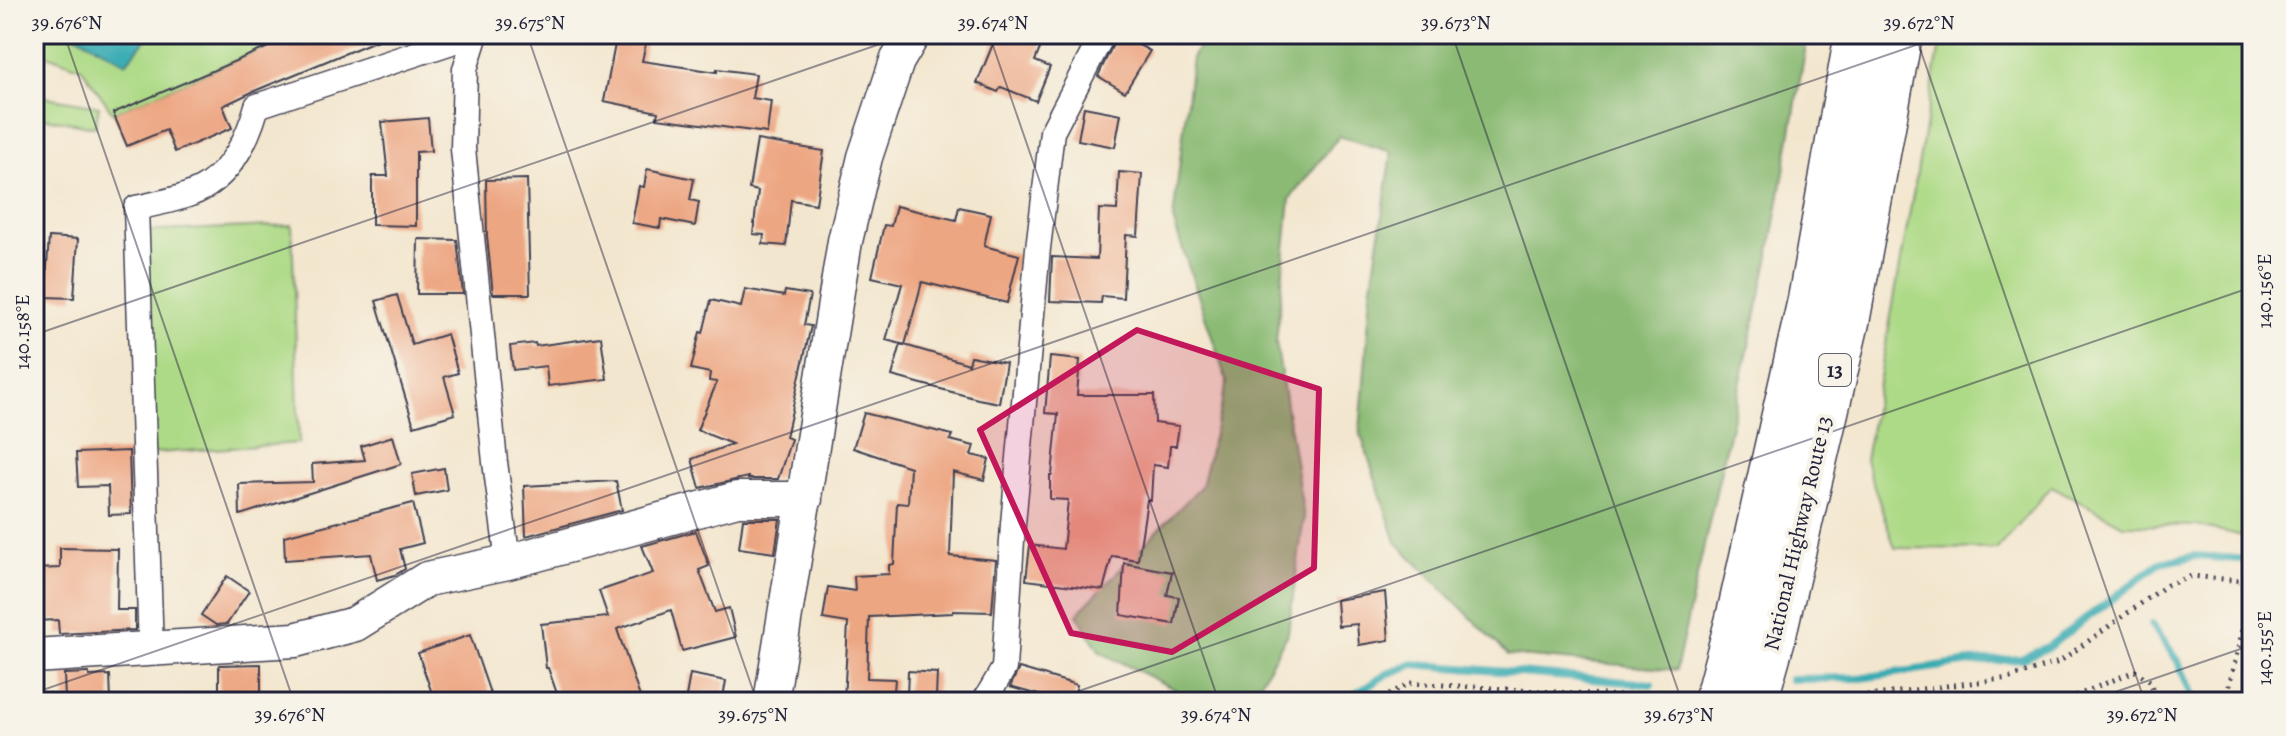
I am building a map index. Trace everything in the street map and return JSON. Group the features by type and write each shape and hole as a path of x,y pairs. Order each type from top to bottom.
{"highway":[{"name":"National Highway Route 13","path":"1716,702 1738,619 1810,300 1857,34"},
{"name":"National Highway Route 13","path":"1755,702 1773,638 1847,322 1900,34"}],"street":[{"path":"476,34 465,69 463,149 508,562"},
{"path":"151,649 136,208 172,200 207,187 230,164 251,127 257,106 476,34"},
{"path":"771,702 845,241 865,157 897,61 913,34"},
{"path":"984,702 1004,668 1015,495 1052,132 1103,34"},
{"path":"34,656 295,640 355,624 427,579 508,562 737,499 805,499"}],"path":[{"path":"1819,702 1861,700 2010,678 2059,662 2167,585 2192,576 2252,582"},
{"path":"2225,702 2244,624 2252,621"},
{"path":"2061,702 2135,671 2150,681 2158,702"},
{"path":"1375,702 1410,683 1669,699"}],"highlighted area":[{"path":"1137,330 1319,389 1314,568 1172,652 1071,633 980,430"}],"green space":[{"path":"34,34 299,34 113,113 82,68 34,50"},
{"path":"1205,34 1808,34 1770,252 1676,670 1508,655 1396,542 1360,432 1371,292 1392,152 1339,136 1290,199 1276,342 1304,518 1288,633 1249,702 1200,702 1100,652 1077,614 1201,486 1227,382 1173,220 1192,58"},
{"path":"1942,34 2252,34 2252,538 2198,526 2123,525 2052,486 1997,549 1895,548 1865,460"},
{"path":"34,95 99,106 95,127 34,116"},
{"path":"292,225 299,443 144,454 137,232"}],"water":[{"path":"74,34 150,34 126,63"}],"building":[{"path":"299,34 392,34 223,106 232,128 175,152 166,130 127,146 113,113"},
{"path":"617,34 648,34 642,61 717,72 717,69 756,74 752,98 771,101 767,133 657,118 658,112 604,101"},
{"path":"997,34 1046,34 1035,61 1050,67 1036,101 1001,87 998,92 977,83"},
{"path":"1118,34 1150,51 1125,92 1098,76"},
{"path":"1084,107 1121,114 1115,147 1078,140"},
{"path":"428,118 431,151 416,152 416,226 372,225 372,176 388,176 382,122"},
{"path":"757,140 824,151 816,204 791,200 786,246 763,244 764,235 753,234 758,191 749,189"},
{"path":"647,169 694,179 690,200 699,202 695,226 661,219 660,228 632,223 639,186 644,187"},
{"path":"1119,172 1142,174 1138,236 1126,235 1123,298 1102,296 1101,303 1050,301 1052,257 1097,259 1099,209 1117,210"},
{"path":"527,179 530,294 493,294 487,236 486,180"},
{"path":"896,206 956,220 959,207 991,214 984,246 1019,255 1007,303 922,282 905,345 886,340 902,284 872,277 884,225 891,226"},
{"path":"49,237 78,239 74,298 45,297"},
{"path":"418,239 457,240 463,294 417,294"},
{"path":"745,289 784,296 785,291 810,295 804,325 811,326 786,437 791,439 778,479 748,477 700,488 692,459 732,444 697,430 717,382 709,381 710,373 691,369 711,300 741,307"},
{"path":"397,295 412,345 447,334 458,373 444,377 455,414 414,426 376,301"},
{"path":"601,337 607,379 548,386 546,366 513,370 510,346 535,343 536,346"},
{"path":"901,344 969,364 971,356 1006,363 999,403 892,376"},
{"path":"1050,357 1080,360 1077,395 1154,395 1155,423 1179,426 1176,446 1170,446 1168,467 1153,465 1151,500 1147,500 1138,560 1112,556 1103,590 1026,580 1030,545 1063,549 1068,500 1050,499 1058,414 1045,413"},
{"path":"864,413 952,435 950,440 974,446 971,455 989,459 984,480 953,472 950,556 996,560 992,612 953,611 869,617 867,678 895,679 893,702 844,702 848,623 823,619 828,587 855,591 854,576 889,574 889,565 894,564 897,503 908,504 910,467 853,448"},
{"path":"393,436 401,464 240,515 239,484 313,482 312,464 365,460 361,446"},
{"path":"129,451 131,514 109,515 108,486 78,487 76,453"},
{"path":"444,468 447,490 416,496 412,474"},
{"path":"616,481 622,510 526,536 524,486"},
{"path":"413,503 423,543 400,549 405,569 395,575 377,580 371,554 285,560 284,536"},
{"path":"743,519 780,519 775,553 739,548"},
{"path":"696,531 709,566 699,570 715,612 729,608 736,637 682,651 671,610 617,629 640,697 625,702 560,702 546,668 541,624 608,617 599,591 653,573 642,546"},
{"path":"60,548 118,549 117,610 135,610 135,630 59,634 58,620 34,621 34,569 60,568"},
{"path":"1124,563 1172,572 1167,595 1179,597 1174,624 1121,615"},
{"path":"227,576 249,591 227,624 216,625 201,615"},
{"path":"1385,592 1389,640 1359,645 1357,624 1338,626 1336,600"},
{"path":"470,635 493,702 435,702 418,653"},
{"path":"261,664 261,696 219,696 219,665"},
{"path":"1019,668 1077,685 1073,702 1040,702 1042,696 1010,687"},
{"path":"908,671 937,673 936,697 907,696"},
{"path":"89,673 89,676 110,675 111,702 65,700 64,674"},
{"path":"690,674 726,681 722,702 685,702"}],"waterway":[{"path":"1791,679 1861,678 1971,662 2021,659 2048,647 2160,563 2195,556 2252,560"},
{"path":"2152,625 2178,661 2195,702"},
{"path":"1343,702 1387,674 1413,664 1651,684"}]}
